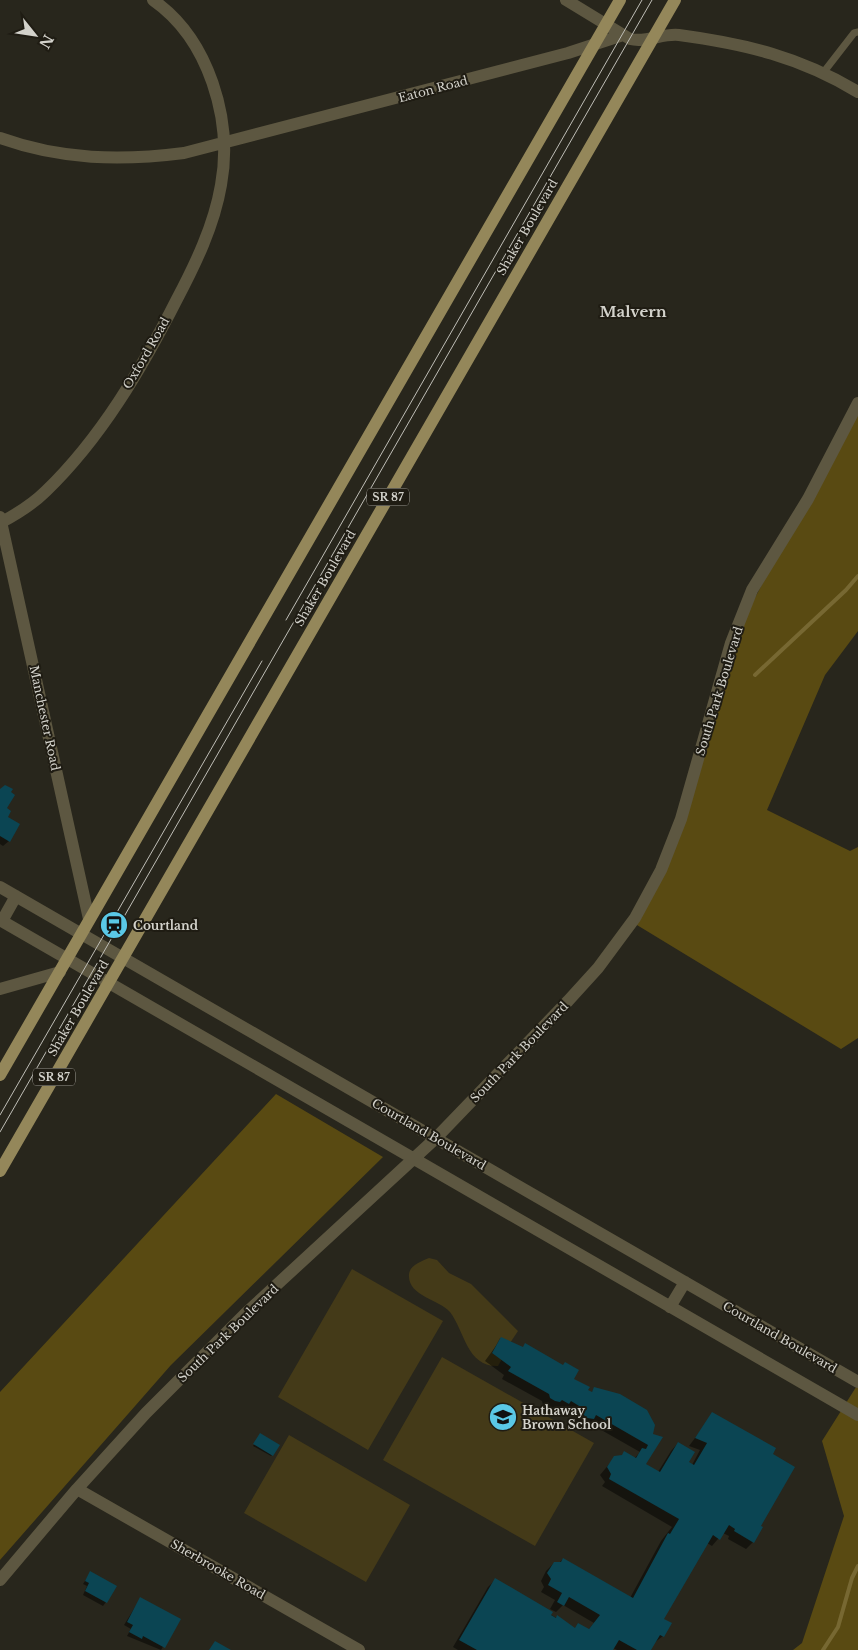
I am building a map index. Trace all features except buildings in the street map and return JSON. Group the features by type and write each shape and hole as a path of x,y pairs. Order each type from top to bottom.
{"main road":[{"path":"0,1076 620,0"},
{"name":"Shaker Boulevard","path":"0,1171 675,0"}],"street":[{"name":"Oxford Road","path":"0,521 30,505 60,477 110,414 144,360 184,286 207,234 221,185 223,145 214,89 200,53 179,23 153,0"},
{"path":"566,0 623,35"},
{"name":"Eaton Road","path":"0,138 52,153 101,159 152,157 223,145 568,53 623,35 634,40 677,35 765,50 803,63 858,92"},
{"name":"South Park Boulevard","path":"0,1580 76,1489 146,1413 245,1314 436,1138 598,968 635,918 661,870 681,819 731,642 752,590 807,500 858,403"},
{"name":"Manchester Road","path":"0,521 89,919"},
{"name":"Courtland Boulevard","path":"0,887 858,1382"},
{"path":"16,896 1,921 858,1416"},
{"path":"0,989 60,972"},
{"path":"670,1307 685,1282"},
{"name":"Sherbrooke Road","path":"76,1489 359,1650"}],"lane":[{"path":"823,73 835,55 854,33 858,32"}],"shaded area":[{"path":"858,403 858,631 825,675 767,810 850,851 858,847 858,1038 841,1049 632,922 661,870 731,643"},
{"path":"276,1094 383,1157 171,1365 0,1560 0,1392"},
{"path":"429,1258 437,1260 449,1273 471,1284 518,1331 510,1343 500,1338 492,1353 502,1359 498,1366 488,1365 473,1355 450,1312 413,1287 410,1281 410,1271 417,1264"},
{"path":"352,1269 443,1321 368,1450 278,1397"},
{"path":"442,1357 594,1443 535,1546 383,1460"},
{"path":"858,1384 858,1650 793,1650 802,1643 844,1516 822,1441"},
{"path":"289,1435 410,1505 366,1582 244,1513"}],"waterway":[{"path":"755,675 846,590 858,576"},
{"path":"823,1650 838,1627 852,1578 858,1566"}],"tram line":[{"path":"286,620 642,0"},
{"path":"0,1132 652,0"},
{"path":"0,1115 262,661"}],"place":[{"name":"Courtland","path":"114,925"},
{"name":"Hathaway Brown School","path":"503,1417"}],"district":[{"name":"Malvern","path":"633,311"}]}
